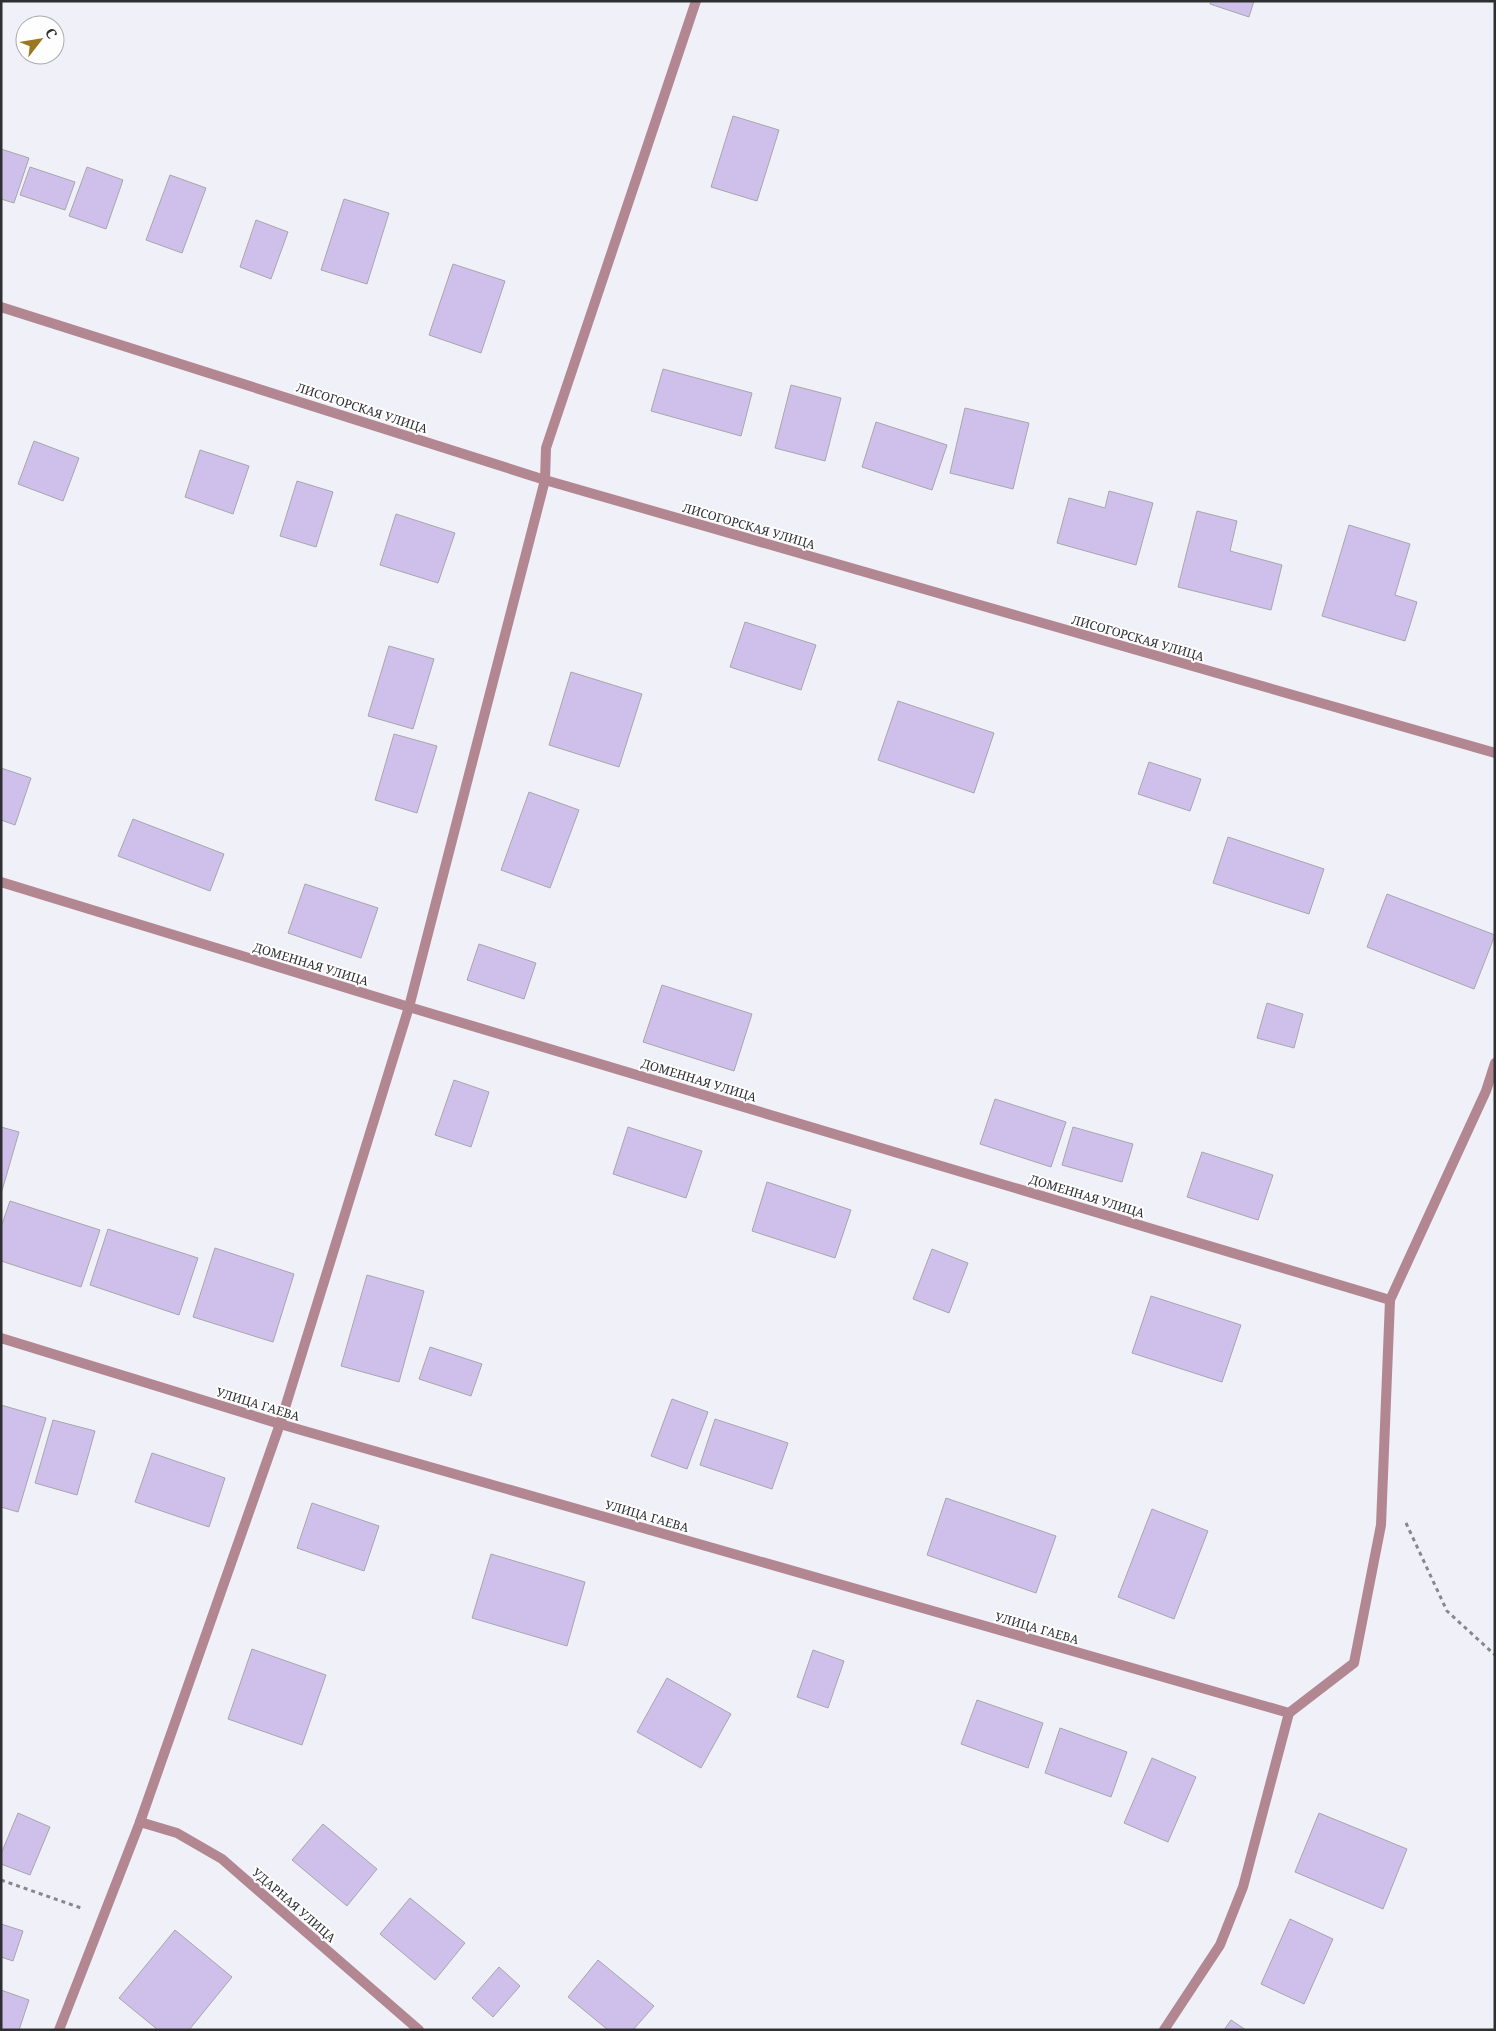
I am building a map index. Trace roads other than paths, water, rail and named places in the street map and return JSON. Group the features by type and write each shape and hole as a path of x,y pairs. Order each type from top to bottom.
{"street":[{"path":"59,2030 140,1822 280,1424 409,1007 545,480 546,448 696,1"},
{"name":"ЛИСОГОРСКАЯ УЛИЦА","path":"1,307 545,480 1495,753"},
{"name":"ДОМЕННАЯ УЛИЦА","path":"1,882 409,1007 1390,1300"},
{"path":"1164,2030 1220,1945 1243,1887 1288,1713 1354,1663 1381,1525 1390,1300 1486,1091 1495,1063"},
{"name":"УЛИЦА ГАЕВА","path":"1,1338 280,1424 1288,1713"},
{"name":"УДАРНАЯ УЛИЦА","path":"140,1822 177,1833 222,1859 418,2030"}]}
